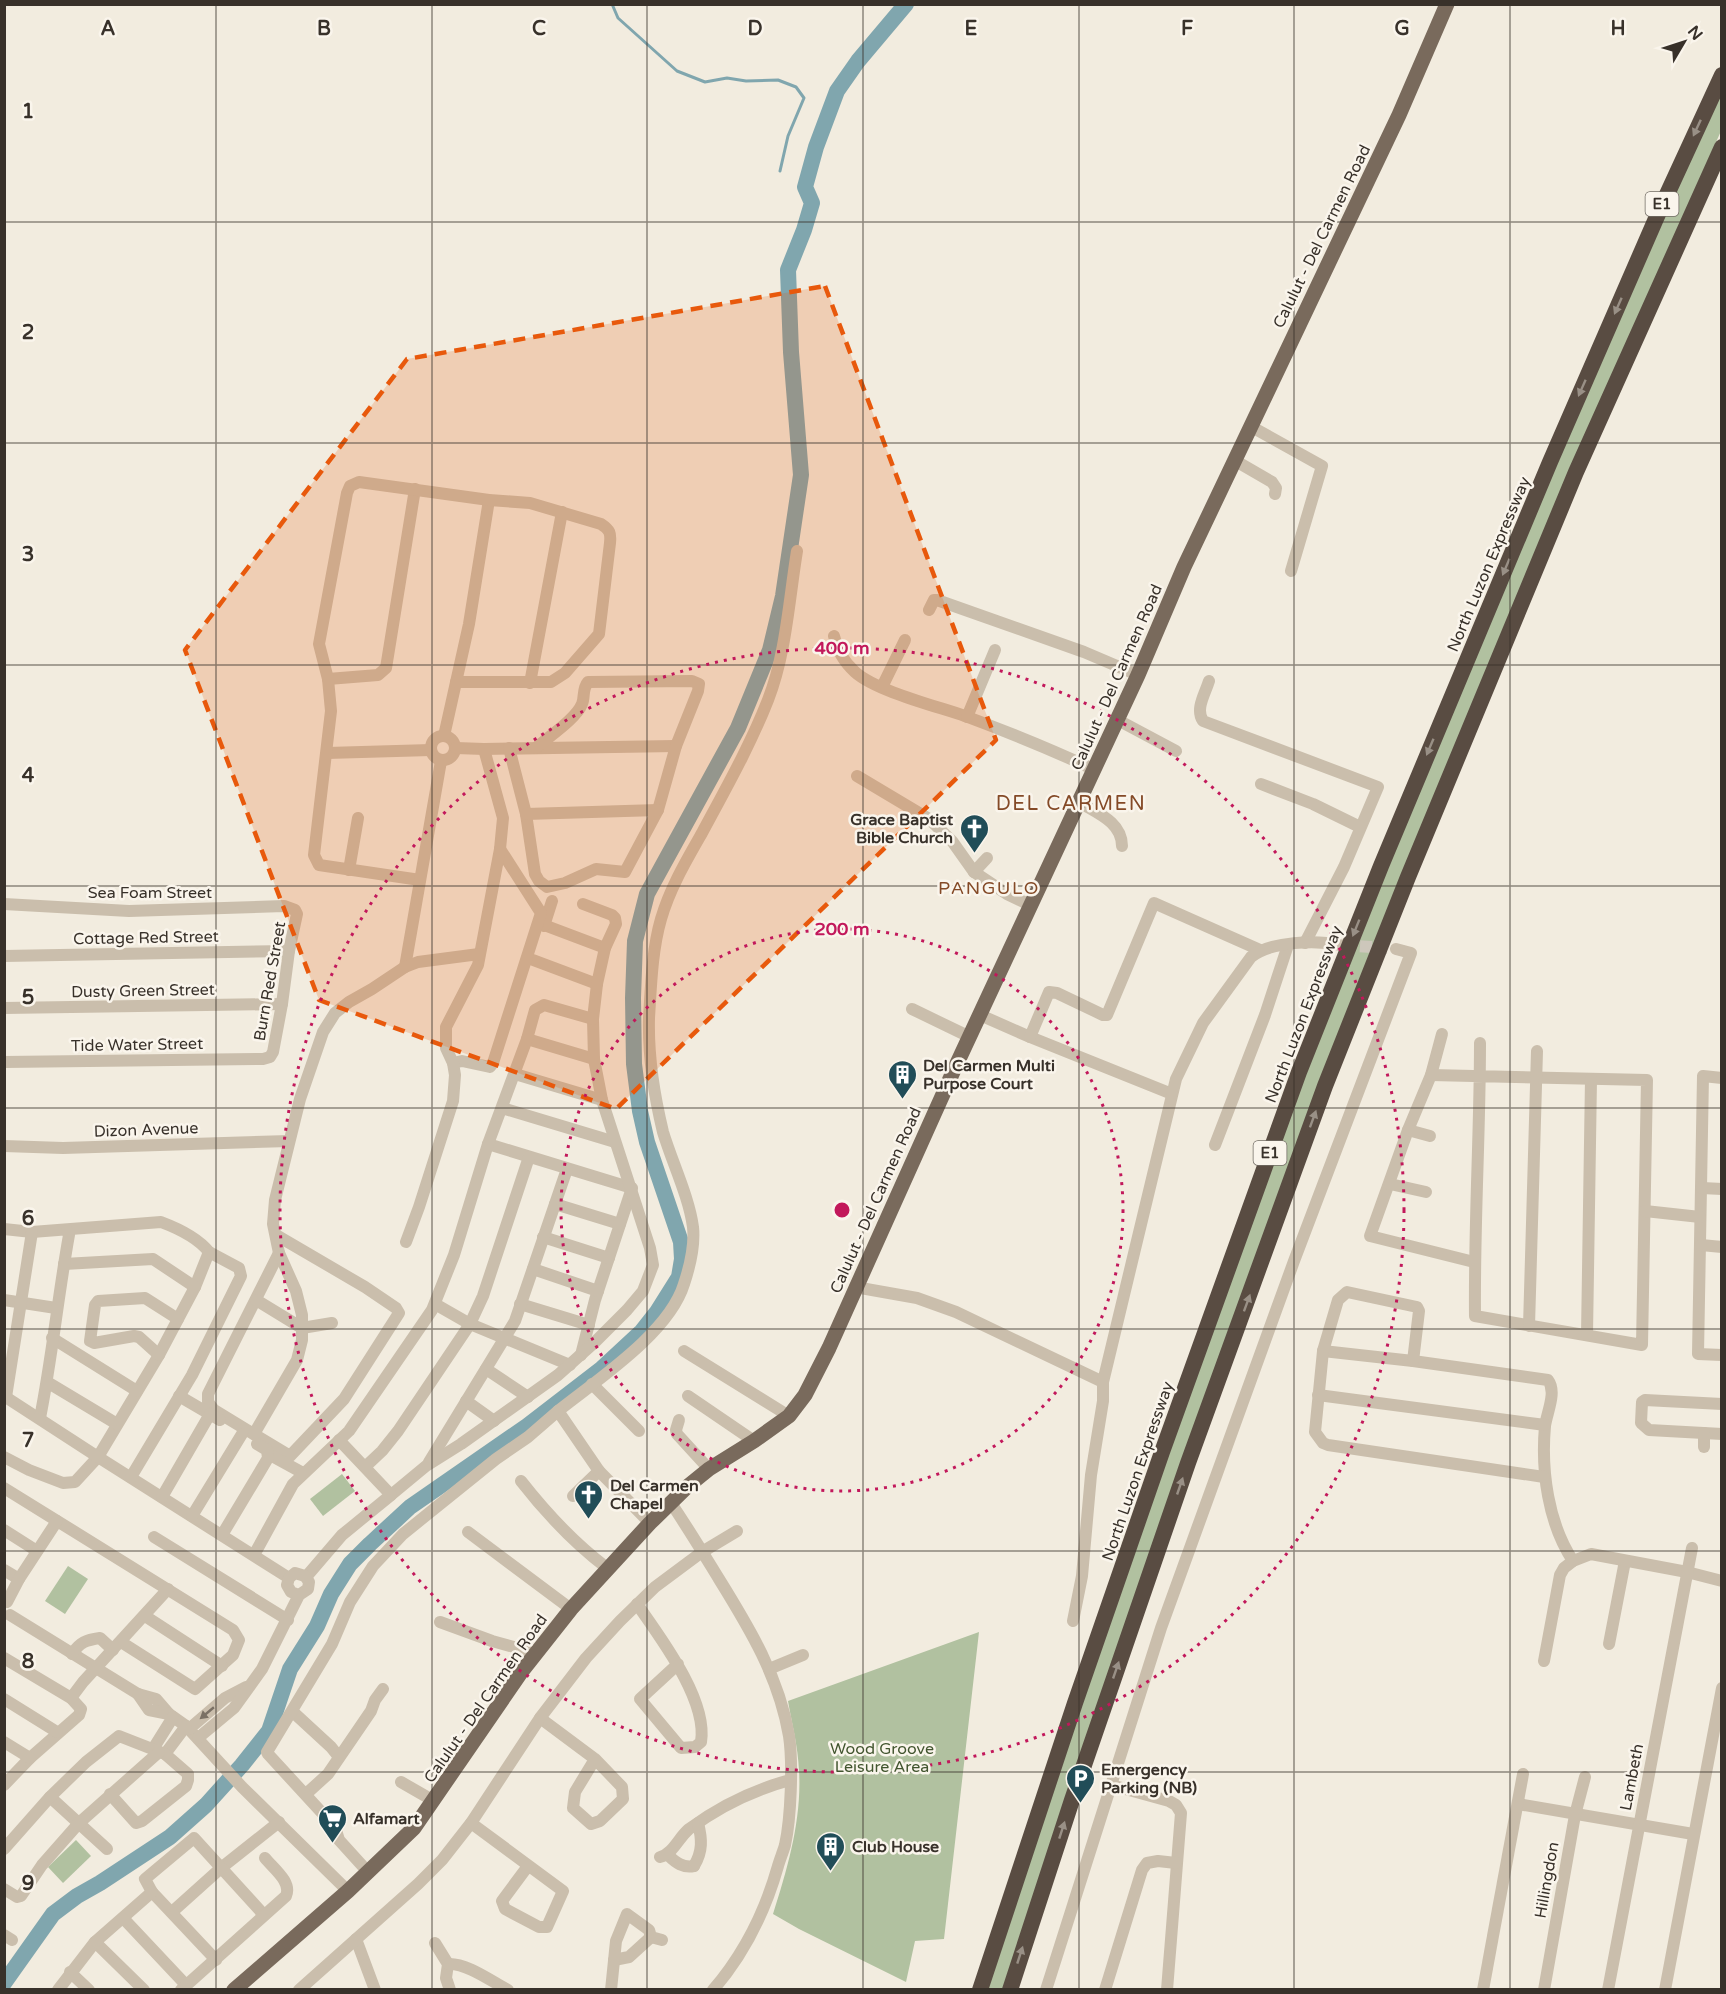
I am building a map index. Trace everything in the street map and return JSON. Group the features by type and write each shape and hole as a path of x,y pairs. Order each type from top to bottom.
{"highway":[{"name":"North Luzon Expressway","path":"980,1989 1113,1594 1299,1072 1381,866 1550,462 1658,214 1722,75"},
{"name":"E1","path":"1010,1989 1071,1800 1188,1464 1325,1086 1408,877 1576,472 1722,147"}],"main road":[{"name":"Calulut - Del Carmen Road","path":"234,1989 348,1891 414,1828 536,1653 571,1609 650,1523 709,1469 789,1416 806,1395 1138,675 1184,567 1399,115 1447,4"}],"street":[{"path":"1250,426 1322,466 1290,571"},
{"path":"1234,460 1272,482 1276,488 1275,494"},
{"path":"420,880 319,865 314,855 331,711 328,680 319,644 350,486 359,482 489,500 530,503 601,524 609,529 611,535 599,634 566,673 551,682 456,682"},
{"path":"328,680 378,675 386,668 415,489"},
{"path":"444,736 469,624 489,500"},
{"path":"530,683 562,512"},
{"path":"368,1872 339,1840 335,1827 268,1755 269,1749 332,1644 350,1602 372,1566 403,1534 496,1459 528,1437 653,1333 673,1307 684,1287 693,1246 693,1227 664,1134 651,1073 649,1020 656,947 660,922 678,876 730,781 769,698 781,654 797,551"},
{"path":"929,610 934,600 937,600 1084,652 1138,675"},
{"path":"834,636 837,649 855,672 882,687 967,717 1093,769"},
{"path":"882,687 905,640"},
{"path":"967,717 995,650"},
{"path":"509,748 526,814 535,874 539,881 547,887 565,884 596,869 626,872 658,810 676,746 699,684 696,681 588,682 585,684 582,704 575,713 536,748"},
{"path":"1209,681 1199,709 1203,721 1378,787 1344,867 1305,943"},
{"path":"1116,719 1176,751"},
{"path":"444,736 452,740 456,748 453,756 446,761 441,761 434,757 431,750 433,741 444,736"},
{"path":"456,748 676,746"},
{"path":"406,1242 453,1101 455,1075 453,1063 446,1048 446,1027 478,965 500,849 503,818 484,749"},
{"path":"327,753 431,750"},
{"path":"405,967 441,761"},
{"path":"857,776 930,819 952,841 974,872 1007,894 1030,905"},
{"path":"1261,784 1313,804 1360,827"},
{"path":"1079,802 1115,825 1122,839 1122,846"},
{"path":"526,814 658,810"},
{"path":"349,870 358,818"},
{"path":"453,1063 462,1061 490,1066 493,1063 540,913 540,909 500,849"},
{"path":"974,872 987,858"},
{"path":"535,1010 518,1002 552,901"},
{"path":"1030,1037 1049,992 1057,993 1102,1015 1107,1015 1154,903 1260,950 1305,943 1325,942 1340,945"},
{"name":"Sea Foam Street","path":"4,904 129,912 284,906 295,910"},
{"path":"306,1577 342,1535 426,1466 494,1421 570,1365 627,1310 649,1280 652,1266 650,1248 602,1100 594,1059 593,1019 597,984 606,948 616,924 615,918 583,904"},
{"name":"Burn Red Street","path":"270,1057 273,1052 282,1004 289,951 297,921 295,910"},
{"path":"544,925 606,948"},
{"path":"1215,1145 1265,1015 1288,945"},
{"path":"1046,1989 1161,1628 1229,1437 1411,953 1396,949"},
{"path":"1072,1621 1082,1576 1091,1475 1103,1401 1103,1382 1172,1094 1188,1052 1203,1023 1242,968 1260,950"},
{"name":"Cottage Red Street","path":"4,956 289,951"},
{"path":"192,1516 297,1360 302,1340 302,1315 296,1291 279,1253 273,1224 275,1200 308,1073 327,1023 349,1002 405,967 418,962 479,954"},
{"path":"533,960 597,984"},
{"name":"Dusty Green Street","path":"4,1008 282,1004"},
{"path":"254,1555 294,1484 360,1416 435,1304 454,1255 488,1144 527,1039 535,1010 544,1005 593,1019"},
{"path":"912,1009 970,1037"},
{"path":"980,1015 1172,1094"},
{"path":"1442,1034 1431,1075 1408,1130 1370,1236 1474,1262"},
{"path":"527,1039 594,1059"},
{"path":"1431,1075 1480,1076 1537,1076 1647,1080 1642,1345 1474,1316 1474,1262 1480,1076 1480,1043"},
{"path":"1529,1326 1537,1051"},
{"name":"Tide Water Street","path":"4,1062 263,1059 270,1057"},
{"path":"514,1074 602,1100"},
{"path":"1722,1078 1703,1076 1698,1354 1722,1356"},
{"path":"1587,1335 1591,1079"},
{"path":"502,1108 615,1142"},
{"path":"1408,1130 1430,1136"},
{"name":"Dizon Avenue","path":"4,1146 63,1148 289,1141"},
{"path":"488,1144 632,1188"},
{"path":"365,1467 398,1431 470,1324 483,1296 528,1156"},
{"path":"426,1466 514,1321 567,1168"},
{"path":"1390,1184 1426,1192"},
{"path":"581,1355 598,1291 632,1188"},
{"path":"1701,1188 1722,1189"},
{"path":"555,1204 620,1224"},
{"path":"1645,1211 1700,1217"},
{"path":"4,1229 32,1232 67,1231 161,1222 176,1228 209,1252 239,1268 241,1276 192,1375 130,1477"},
{"path":"40,1418 69,1235 67,1231"},
{"path":"32,1232 5,1396 289,1578"},
{"path":"179,1396 287,1455 293,1454 344,1399 399,1313 396,1308 366,1287 276,1235"},
{"path":"543,1237 609,1258"},
{"path":"1701,1245 1722,1247"},
{"path":"4,1457 29,1470 69,1484 75,1482 98,1457 159,1355 195,1287 209,1252"},
{"path":"279,1253 208,1394 208,1402 214,1410 248,1434 269,1454 303,1473"},
{"path":"64,1264 153,1259 195,1287"},
{"path":"533,1269 598,1291"},
{"path":"855,1287 917,1298 956,1312 1103,1382"},
{"path":"1413,1361 1419,1311 1417,1307 1347,1292 1338,1300 1323,1351 1318,1395 1315,1432 1323,1443 1544,1477"},
{"path":"84,1356 92,1342 90,1341 95,1305 98,1301 145,1298 178,1319"},
{"path":"4,1300 56,1308"},
{"path":"256,1300 302,1328 332,1323"},
{"path":"435,1304 470,1324 570,1365"},
{"path":"520,1304 589,1325"},
{"path":"92,1342 139,1337 159,1355"},
{"path":"52,1338 137,1391"},
{"path":"684,1351 789,1416"},
{"path":"1323,1351 1548,1380 1552,1389 1545,1425 1544,1477 1563,1545 1573,1561"},
{"path":"486,1369 528,1397"},
{"path":"47,1382 117,1424"},
{"path":"592,1384 639,1431"},
{"path":"1318,1395 1545,1425"},
{"path":"688,1396 754,1441"},
{"path":"1722,1404 1650,1399 1642,1402 1641,1424 1649,1430 1722,1434"},
{"path":"466,1401 494,1421"},
{"path":"558,1411 599,1471 650,1523"},
{"path":"162,1497 210,1414"},
{"path":"679,1420 677,1434 709,1469"},
{"path":"1704,1433 1704,1447"},
{"path":"339,1440 391,1495"},
{"path":"222,1535 269,1454"},
{"path":"573,1496 599,1471"},
{"path":"521,1481 572,1539 607,1568"},
{"path":"4,1488 168,1589 237,1635 239,1640 233,1655 197,1688 193,1689 100,1638 79,1643 72,1654"},
{"path":"671,1503 750,1629 770,1669 781,1701 789,1738 789,1819 784,1845 765,1907 741,1954 713,1989"},
{"path":"57,1521 6,1602 11,1608 7,1617 138,1694 156,1699 171,1716 187,1727 242,1786 348,1891"},
{"path":"4,1530 37,1551"},
{"path":"299,1989 442,1860 471,1823 540,1718 586,1658 637,1604 655,1587 702,1552 737,1531"},
{"path":"468,1532 571,1609"},
{"path":"154,1537 288,1620"},
{"name":"Lambeth","path":"1608,1989 1692,1548"},
{"path":"1544,1661 1560,1575 1564,1568 1573,1561 1591,1554 1722,1581"},
{"path":"1609,1644 1625,1561"},
{"path":"4,1570 19,1579"},
{"path":"198,1738 234,1708 262,1669 299,1595 308,1589 309,1582 306,1577 298,1573 287,1581 289,1589 299,1595"},
{"path":"71,1698 94,1669 168,1589"},
{"path":"637,1604 678,1664 700,1717 701,1742 688,1749 681,1748 640,1700 678,1664"},
{"path":"145,1616 222,1666"},
{"path":"440,1622 492,1641 536,1653"},
{"path":"770,1669 803,1655"},
{"path":"4,1658 71,1698 81,1709 80,1715 57,1732 5,1784"},
{"path":"4,1889 17,1897 21,1896 42,1864 80,1822 110,1794 187,1727 225,1698 250,1686"},
{"path":"1665,1989 1722,1688"},
{"path":"306,1794 328,1774 371,1711 383,1689"},
{"path":"4,1699 57,1732"},
{"path":"292,1712 331,1746 339,1757"},
{"path":"159,1752 171,1716"},
{"path":"540,1718 595,1759 622,1788 624,1793 622,1799 600,1821 591,1824 573,1808 573,1798 595,1759"},
{"path":"4,1849 50,1797 86,1762 119,1736 159,1752 188,1774 186,1786 142,1821 136,1823 110,1794"},
{"path":"4,1742 30,1758"},
{"path":"1483,1989 1523,1774"},
{"name":"Hillingdon","path":"1544,1989 1575,1815 1585,1777"},
{"path":"698,1823 702,1843 696,1869 680,1865 664,1856 698,1823 735,1800 764,1786 790,1779"},
{"path":"401,1782 434,1801"},
{"path":"1111,1785 1169,1801 1176,1805 1181,1813 1167,1989"},
{"path":"50,1797 107,1849"},
{"path":"1518,1804 1693,1834"},
{"path":"171,1912 279,1822"},
{"path":"471,1823 563,1891 547,1927 539,1927 505,1909 502,1904 528,1866"},
{"path":"216,1960 152,1892 145,1879 194,1838 264,1915"},
{"path":"123,1918 184,1988 286,1896 287,1884 265,1858"},
{"path":"1106,1989 1143,1870 1147,1863 1158,1860 1176,1863"},
{"path":"58,1989 95,1942 152,1892"},
{"path":"611,1989 614,1960 616,1941 627,1914 649,1929 657,1939 629,1957 614,1960"},
{"path":"357,1939 375,1989"},
{"path":"95,1942 144,1989"},
{"path":"435,1942 448,1964 446,1978 450,1989"},
{"path":"448,1964 465,1967 508,1989"},
{"path":"70,1972 89,1989"}],"highlighted area":[{"path":"825,286 996,740 616,1109 319,1000 185,650 407,359"}],"green space":[{"path":"1721,85 1721,131 1651,288 1407,866 1005,1989 986,1990 1113,1601 1323,1027 1464,679"},
{"path":"342,1474 355,1491 323,1516 310,1499"},
{"path":"68,1566 88,1579 65,1614 45,1601"},
{"name":"Wood Groove Leisure Area","path":"979,1632 944,1939 915,1941 906,1982 773,1914 789,1861 798,1807 798,1761 788,1701"},
{"path":"76,1840 91,1856 63,1883 48,1867"}],"waterway":[{"path":"612,4 618,18 677,71 705,82 727,78 746,81 778,80 796,87 804,98 788,136 780,171"},
{"path":"4,1983 53,1914 77,1896 170,1837 206,1805 242,1765 269,1731 290,1669 317,1626 331,1594 350,1564 410,1507 527,1426 601,1369 642,1331 679,1277 682,1259 681,1242 647,1142 640,1111 634,1064 635,941 647,894 738,728 770,650 783,596 801,475 791,352 788,270 812,203 805,187 816,147 837,91 858,61 906,4"}],"tunnel":[{"path":"1342,945 1387,948"}],"place":[{"name":"Grace Baptist Bible Church","path":"974,854"},
{"name":"Del Carmen Multi Purpose Court","path":"902,1100"},
{"name":"Del Carmen Chapel","path":"589,1520"},
{"name":"Emergency Parking (NB)","path":"1080,1804"},
{"name":"Alfamart","path":"332,1844"},
{"name":"Club House","path":"831,1872"}],"district":[{"name":"DEL CARMEN","path":"1071,803"},
{"name":"PANGULO","path":"989,888"}]}
